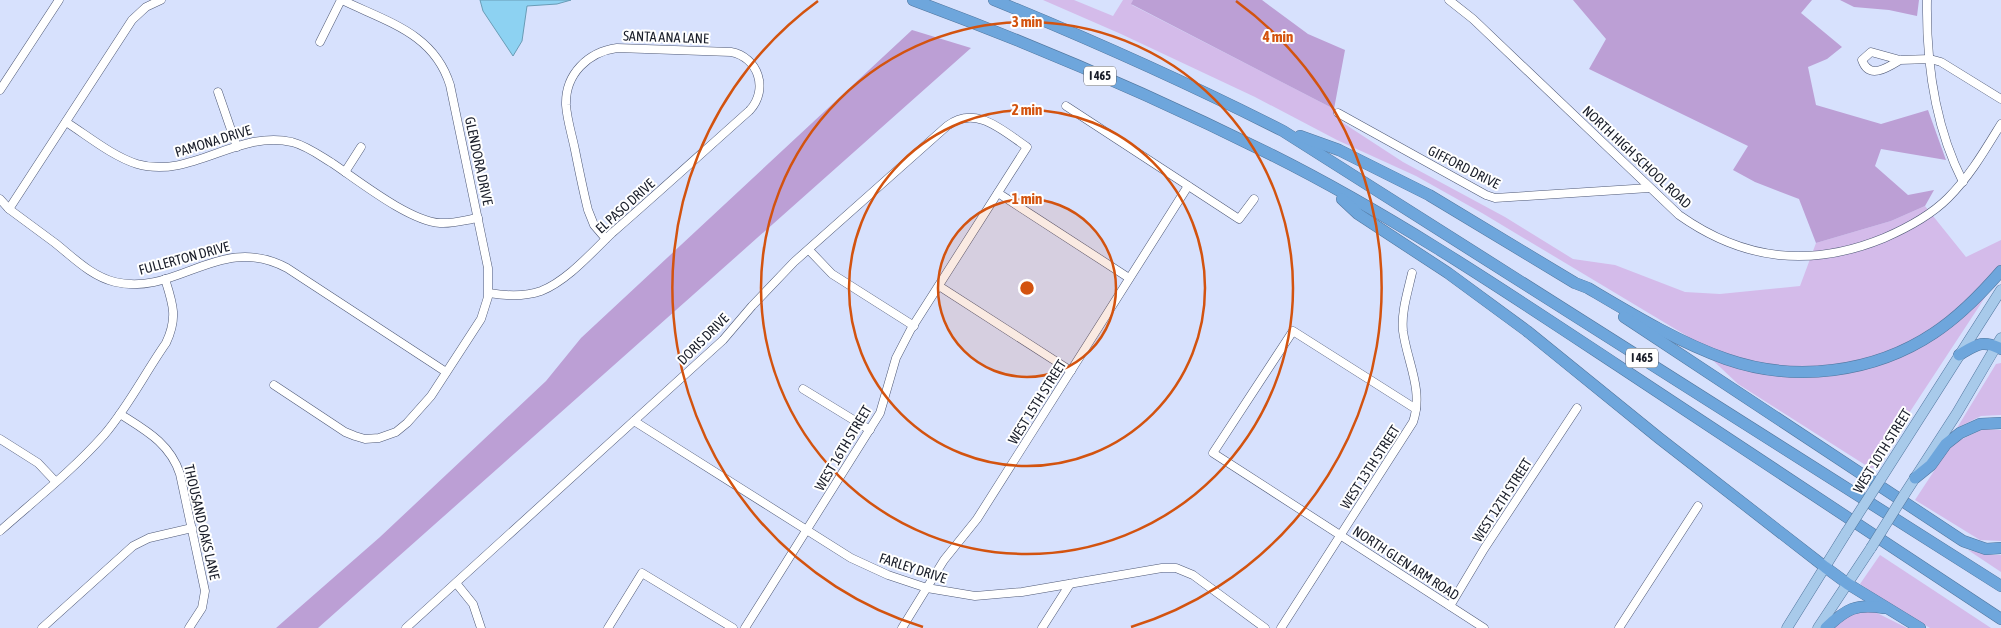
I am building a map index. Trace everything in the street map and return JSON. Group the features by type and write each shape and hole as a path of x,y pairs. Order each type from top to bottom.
{"highway":[{"name":"I 465","path":"913,0 1006,36 1122,85 1272,155 1323,183 1442,252 2001,619"},
{"name":"I 465","path":"994,0 1070,30 1161,71 1283,131 2001,586"},
{"path":"1283,131 1339,150 1421,191 1575,283 1588,288 1662,330 1728,360 1748,366 1783,371 1817,372 1869,363 1887,357 1920,342 1950,322 2001,271"},
{"path":"1323,183 1358,214 1448,273 1527,331 1659,438 1848,584 1920,628"},
{"path":"1575,283 1585,292 1957,537 1986,549 2001,548"},
{"path":"1959,355 1978,344 1999,344"},
{"path":"1915,478 1931,466 1946,444 1960,432 1980,424 2001,423"},
{"path":"1826,628 1841,614 1854,608 1866,606 1890,609"}],"main road":[{"name":"WEST 10TH STREET","path":"1787,628 1824,566 2001,290"},
{"path":"1818,628 1871,548 1999,344"}],"street":[{"path":"0,90 59,0"},
{"path":"9,209 135,16 146,7 161,0"},
{"path":"320,42 342,0"},
{"name":"GLENDORA DRIVE","path":"274,385 349,434 362,438 376,438 389,435 407,423 431,396 481,319 489,293 488,268 448,78 438,57 429,46 412,34 342,0"},
{"name":"NORTH HIGH SCHOOL ROAD","path":"1449,0 1473,19 1679,215 1714,237 1756,252 1801,257 1845,252 1865,246 1903,229 1931,212 1963,182 2001,124"},
{"path":"1927,0 1934,98 1938,118 1950,153 1963,182"},
{"name":"SANTA ANA LANE","path":"606,239 594,224 588,210 567,109 570,82 582,64 602,51 617,48 731,52 744,57 756,70 760,83 758,97"},
{"path":"1900,60 1930,59 1942,62 2001,99"},
{"path":"218,92 237,147"},
{"name":"EL PASO DRIVE","path":"489,293 514,296 542,290 566,275 750,110 758,97"},
{"path":"1066,106 1239,219 1254,199"},
{"name":"GIFFORD DRIVE","path":"1338,113 1486,195 1495,198 1649,188"},
{"name":"DORIS DRIVE","path":"406,628 723,340 770,286 947,126 959,119 976,117 986,120 1027,147"},
{"name":"PAMONA DRIVE","path":"66,122 122,158 148,166 178,166 261,140 290,142 314,151 406,212 423,220 447,223 478,218"},
{"path":"345,172 361,146"},
{"name":"WEST 16TH STREET","path":"745,628 880,413 896,358 914,326 1027,147"},
{"name":"WEST 15TH STREET","path":"902,628 944,560 977,519 1188,186"},
{"path":"998,193 1129,278"},
{"name":"FULLERTON DRIVE","path":"0,199 9,209 84,267 101,277 118,282 135,284 165,279 230,257 251,256 275,262 446,372"},
{"name":"FULLERTON DRIVE","path":"0,207 9,209"},
{"path":"809,250 832,274 914,326"},
{"name":"WEST 13TH STREET","path":"1281,628 1408,433 1415,417 1416,385 1406,344 1403,320 1412,273"},
{"path":"0,532 104,436 120,414 166,343 172,330 173,306 165,279"},
{"path":"939,286 1071,371"},
{"name":"NORTH GLEN ARM ROAD","path":"1416,409 1293,331 1213,453 1484,628"},
{"path":"803,390 870,430"},
{"name":"WEST 12TH STREET","path":"1450,606 1484,549 1577,408"},
{"name":"THOUSAND OAKS LANE","path":"120,414 158,439 174,458 180,474 205,594 202,608 189,628"},
{"name":"FARLEY DRIVE","path":"634,421 860,562 927,588 981,596 1022,592 1159,568 1176,568 1192,575 1265,628"},
{"path":"0,439 38,463 55,482"},
{"path":"1619,628 1698,506"},
{"path":"42,628 133,546 149,538 192,528"},
{"path":"608,628 642,573 733,628"},
{"path":"456,583 473,604 481,628"},
{"path":"1042,628 1070,584"}],"shaded area":[{"path":"1043,0 1074,0 1113,16 1123,0 1133,0 1132,5 1334,109 1337,119 1403,162 1505,217 1573,259 1615,265 1685,292 1720,294 1800,286 1816,243 1891,221 1925,206 1966,257 2001,240 2001,273 1873,468 1870,468 1738,384 1687,336 1482,213 1416,176 1337,140 1255,97 1121,34"},
{"path":"1133,0 1262,0 1308,34 1345,50 1334,109 1131,4"},
{"path":"1573,0 1812,0 1801,13 1842,47 1827,59 1808,67 1816,105 1881,124 1928,110 1946,160 1881,149 1875,166 1908,195 1934,190 1925,206 1891,221 1816,243 1799,199 1755,182 1733,170 1748,146 1589,69 1606,39"},
{"path":"1840,0 1919,0 1917,16 1889,10 1854,7"},
{"path":"912,30 971,48 318,628 276,628 380,537 546,381 581,338"},
{"path":"2001,363 2001,415 1981,416 1957,428 1996,364"},
{"path":"1983,429 2001,430 2001,541 1980,540 1915,500 1949,448 1956,442"},
{"path":"1968,550 2001,555 2001,572"},
{"path":"1880,555 1991,628 1930,628 1885,601 1860,584"},
{"path":"1871,610 1907,628 1834,628 1850,612"}],"water":[{"path":"480,0 571,0 557,4 527,6 522,41 513,56 483,11"}]}
